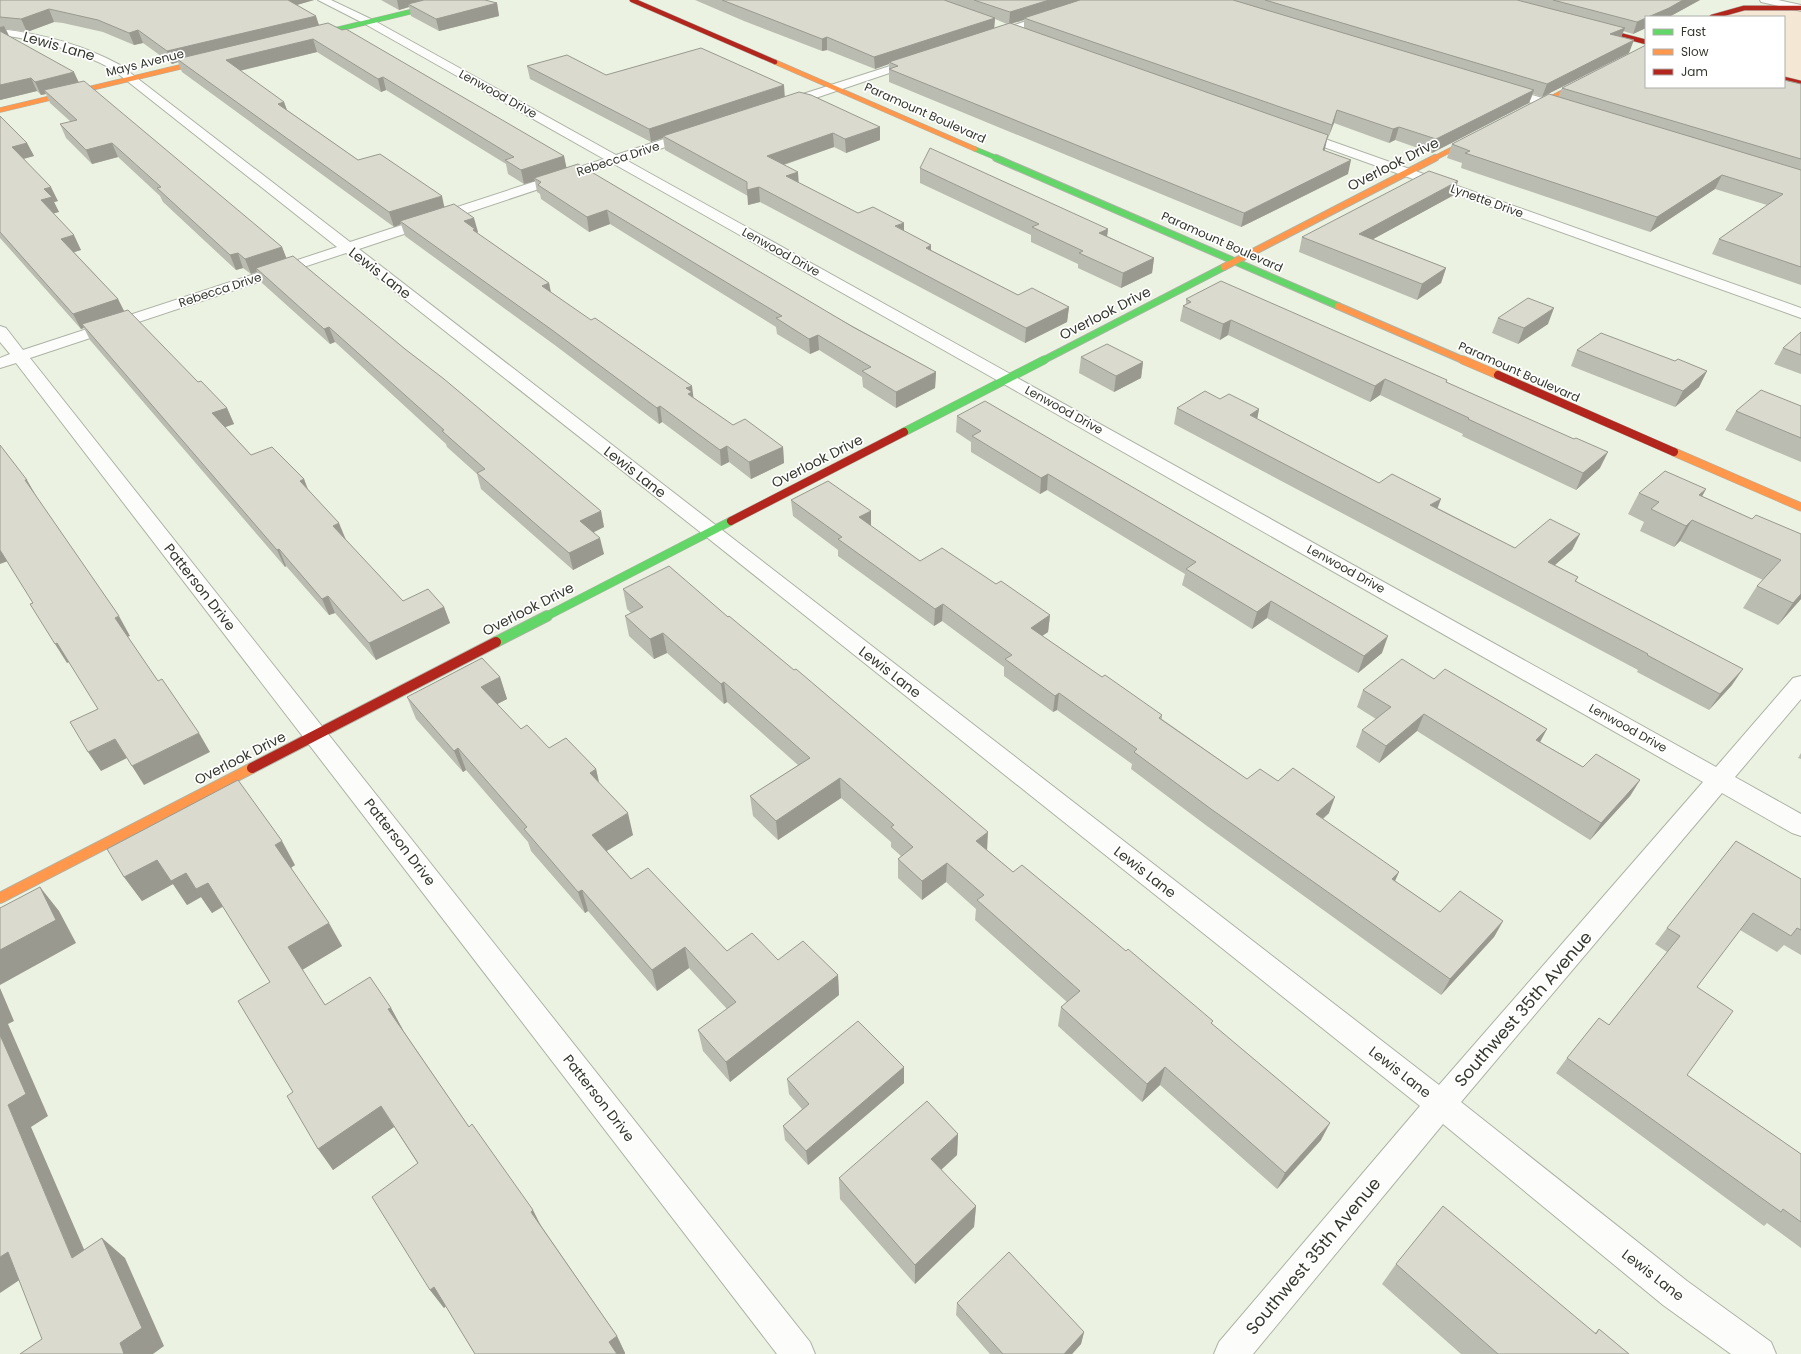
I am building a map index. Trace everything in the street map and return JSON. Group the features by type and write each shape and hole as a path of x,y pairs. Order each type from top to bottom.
{"street":[{"name":"Lenwood Drive","path":"323,0 368,22 1008,379 1801,826"},
{"path":"302,38 460,0"},
{"name":"Paramount Boulevard","path":"632,0 1801,507"},
{"path":"980,40 1100,0"},
{"path":"1765,0 1800,8"},
{"path":"1714,16 1720,13 1759,8 1800,8"},
{"path":"989,22 1032,38"},
{"path":"1585,26 1645,42"},
{"name":"Lewis Lane","path":"0,32 53,42 97,56 131,79 711,531 1440,1104 1675,1293 1759,1354"},
{"path":"770,109 929,56"},
{"name":"Mays Avenue","path":"0,110 219,58"},
{"path":"1517,116 1595,75"},
{"path":"1785,79 1801,83"},
{"path":"1490,86 1573,112"},
{"name":"Lynette Drive","path":"1287,129 1801,313"},
{"name":"Rebecca Drive","path":"10,360 704,131"},
{"name":"Overlook Drive","path":"0,898 1485,132"},
{"name":"Patterson Drive","path":"0,331 10,360 316,734 798,1354"},
{"name":"Southwest 35th Avenue","path":"1231,1354 1440,1104 1801,684"}],"shaded area":[{"path":"1801,10 1801,83 1785,79 1785,16 1724,16 1736,11"}],"building":[{"path":"0,0 288,0 316,16 167,51 138,30 129,33 98,20 49,9 21,19 0,17"},
{"path":"424,0 485,0 497,3 436,19 408,4"},
{"path":"722,0 944,0 995,18 874,57 827,37 822,39"},
{"path":"974,0 1049,0 1010,12"},
{"path":"1080,0 1233,0 1534,90 1436,139 1399,127 1393,129 1337,110 1332,125 1024,18"},
{"path":"1265,0 1517,0 1625,28 1610,34 1634,40 1547,84"},
{"path":"1553,0 1683,0 1650,16 1645,16 1645,18 1637,22"},
{"path":"328,23 342,30 346,29 564,156 521,170 505,160 514,157 383,77 378,79 313,39 226,60 284,102 278,104 358,160 380,154 442,196 389,212 177,59"},
{"path":"1010,23 1328,135 1323,150 1351,160 1244,213 889,69 898,66 889,62"},
{"path":"0,31 74,72 35,82 31,78 0,85"},
{"path":"1645,46 1645,88 1785,88 1785,80 1801,84 1801,159 1562,88"},
{"path":"701,48 784,85 649,129 527,66 567,55 606,75"},
{"path":"84,81 282,247 245,259 238,253 230,255 157,188 161,187 112,143 86,150 60,124 77,120 44,90"},
{"path":"799,92 811,95 880,127 845,139 833,133 767,156 798,172 786,176 858,213 873,207 904,223 895,226 931,245 926,248 1018,295 1032,288 1069,307 1026,328 759,187 747,190 747,182 663,136"},
{"path":"1549,94 1801,170 1801,267 1719,239 1783,194 1722,175 1657,217 1465,153 1470,151 1452,144"},
{"path":"0,116 27,143 12,147 51,187 44,189 52,197 41,200 74,235 61,239 118,299 73,314 0,232"},
{"path":"930,148 1108,229 1099,233 1154,258 1123,273 1079,253 1083,251 1032,227 1039,224 920,168"},
{"path":"578,164 853,327 936,372 896,392 862,371 871,367 818,335 809,339 776,318 782,316 607,210 587,217 538,185 541,182 534,178"},
{"path":"1429,171 1458,181 1359,234 1446,268 1422,284 1302,237"},
{"path":"454,204 474,218 464,221 475,229 473,230 549,283 542,286 591,320 595,318 692,386 686,388 692,392 688,394 733,425 745,419 783,447 749,462 727,446 720,450 660,406 657,408 552,330 400,221"},
{"path":"293,256 405,349 444,379 601,511 580,521 600,538 569,553 477,473 485,469 442,431 444,430 329,327 324,329 256,268"},
{"path":"1221,281 1447,380 1446,382 1574,439 1576,438 1608,452 1583,473 1385,379 1375,386 1231,320 1223,324 1183,306 1191,302 1186,299"},
{"path":"1528,298 1554,308 1524,328 1498,318"},
{"path":"128,310 198,382 201,381 227,408 212,413 251,455 272,447 304,479 300,481 339,523 333,526 403,601 428,589 444,607 369,643 328,596 322,599 279,549 277,550 82,324"},
{"path":"1801,332 1801,355 1783,348"},
{"path":"1601,333 1675,361 1678,359 1707,371 1683,391 1577,350"},
{"path":"1107,344 1143,362 1116,376 1081,357"},
{"path":"1761,390 1801,406 1801,438 1736,411"},
{"path":"1205,391 1220,399 1229,394 1259,409 1250,415 1379,483 1392,474 1441,499 1430,505 1515,548 1550,519 1580,534 1548,562 1578,577 1575,581 1743,669 1720,694 1647,655 1648,654 1177,408"},
{"path":"985,401 1388,636 1364,656 1271,601 1257,612 1186,569 1196,562 1048,474 1041,478 972,436 981,431 957,416"},
{"path":"0,445 27,480 25,480 119,616 115,618 158,681 162,679 199,733 132,766 115,739 88,752 70,722 98,709 57,643 55,644 30,604 33,603 0,550"},
{"path":"1665,471 1706,489 1699,495 1752,519 1756,515 1801,534 1801,594 1793,603 1757,586 1781,560 1692,520 1686,526 1651,509 1659,502 1639,493"},
{"path":"828,481 871,511 859,517 920,561 942,548 996,584 1001,581 1050,615 1031,628 1102,677 1105,675 1162,715 1159,718 1247,779 1260,769 1278,781 1293,768 1335,797 1316,814 1399,872 1392,879 1440,912 1460,891 1503,921 1450,979 1211,809 1134,752 1137,749 1059,693 1055,696 1005,659 1012,655 943,604 935,609 838,539 842,537 791,500"},
{"path":"669,566 728,617 729,616 794,670 796,669 988,832 976,841 1013,872 1022,865 1126,951 1128,949 1213,1021 1211,1023 1330,1123 1285,1173 1165,1067 1147,1084 1061,1007 1080,991 977,900 984,895 947,863 922,881 898,859 913,847 891,827 894,825 840,778 776,821 750,796 810,758 724,682 721,684 663,633 650,639 625,616 643,607 623,589"},
{"path":"482,658 500,677 481,687 521,729 527,725 549,748 566,738 596,769 590,773 628,813 592,835 631,879 648,868 727,951 752,933 778,960 803,941 838,975 726,1062 698,1030 736,1002 685,947 652,970 582,890 578,892 524,829 527,827 458,748 454,751 407,697"},
{"path":"1402,659 1434,679 1445,669 1547,729 1536,740 1583,767 1596,754 1640,780 1601,823 1424,714 1386,746 1362,730 1391,707 1363,690"},
{"path":"238,780 282,841 275,845 329,923 288,947 325,1005 370,977 391,1008 388,1009 469,1127 472,1124 533,1210 531,1212 617,1336 609,1342 617,1354 475,1354 434,1287 430,1290 372,1197 418,1163 381,1106 318,1149 287,1096 293,1092 238,1001 270,982 208,883 196,889 186,873 171,881 157,860 124,877 107,849"},
{"path":"1736,841 1801,879 1801,930 1797,928 1791,936 1753,913 1697,987 1733,1011 1687,1075 1801,1154 1801,1222 1783,1209 1781,1212 1567,1058 1599,1018 1609,1025 1680,936 1667,928"},
{"path":"40,887 56,920 0,950 0,908"},
{"path":"858,1021 904,1067 806,1151 783,1126 809,1104 787,1079"},
{"path":"0,1035 26,1094 8,1105 72,1258 102,1238 142,1328 120,1343 124,1354 20,1354 42,1339 8,1252 0,1257"},
{"path":"927,1101 958,1134 931,1159 976,1206 915,1265 839,1178"},
{"path":"1443,1206 1596,1334 1599,1329 1629,1354 1498,1354 1396,1264"},
{"path":"1009,1252 1084,1332 1064,1354 1003,1354 957,1303"}],"traffic: fast":[{"path":"310,36 459,0"},
{"path":"975,149 1338,306"},
{"path":"904,432 1224,267"},
{"path":"496,642 731,521"}],"traffic: slow":[{"path":"0,110 209,60"},
{"path":"775,62 975,149"},
{"path":"1528,110 1586,80"},
{"path":"1224,267 1476,137"},
{"path":"1338,306 1498,375"},
{"path":"1674,452 1801,507"},
{"path":"0,898 252,768"}],"traffic: jam":[{"path":"632,0 775,62"},
{"path":"1716,16 1744,8 1801,8"},
{"path":"1593,28 1645,42"},
{"path":"1785,79 1801,83"},
{"path":"1498,375 1674,452"},
{"path":"731,521 904,432"},
{"path":"252,768 496,642"}]}
